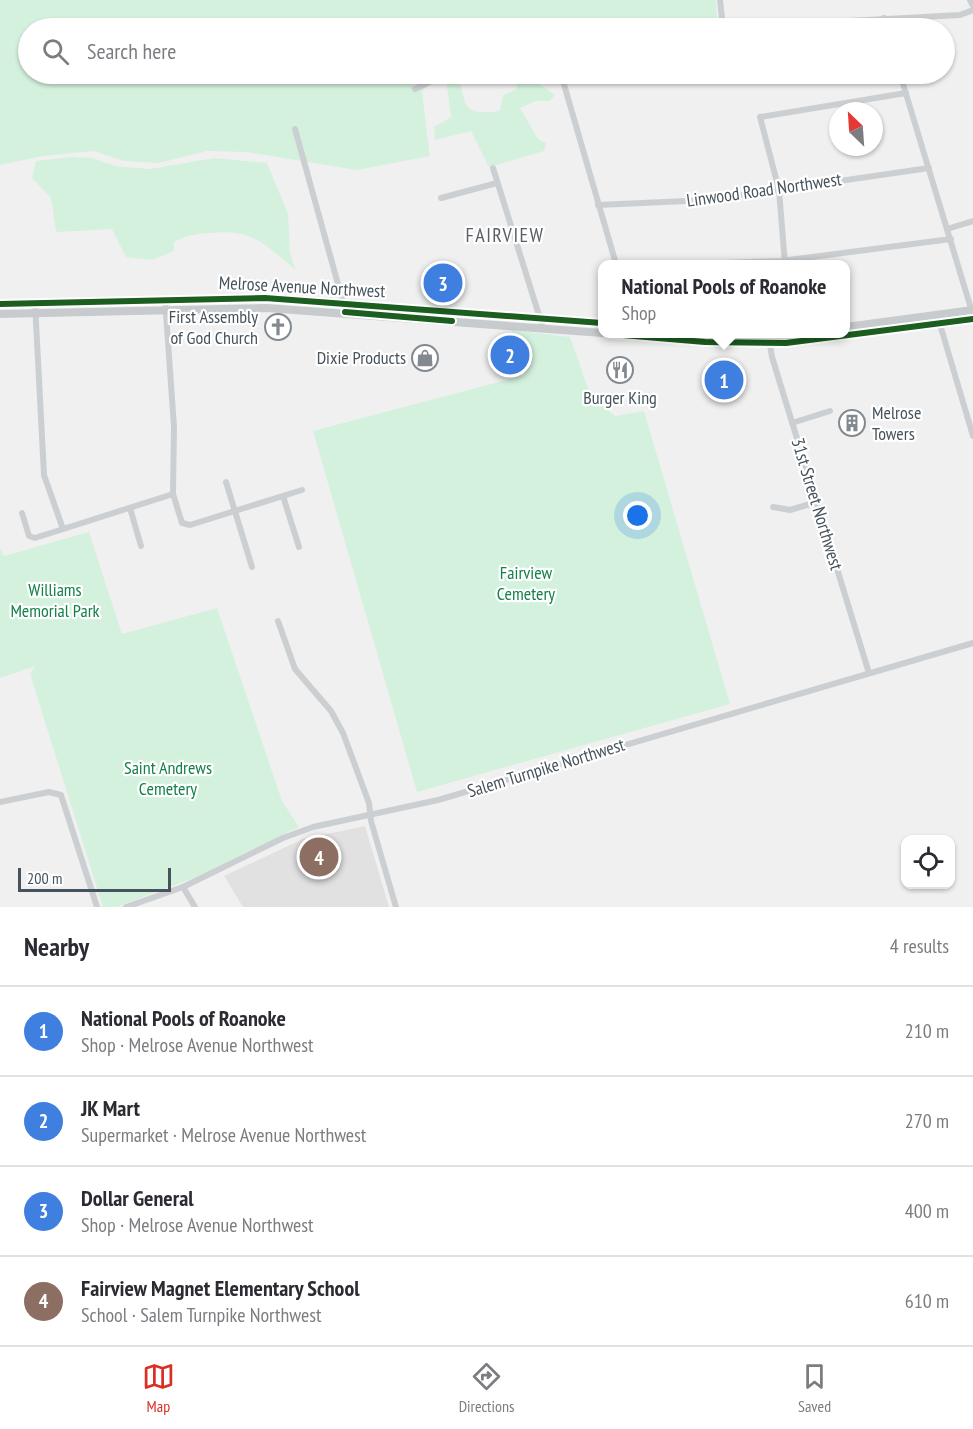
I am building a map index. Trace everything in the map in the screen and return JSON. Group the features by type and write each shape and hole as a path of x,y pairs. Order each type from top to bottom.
{"main road":[{"name":"Melrose Avenue Northwest","path":"0,304 265,298 345,302 598,323"},
{"name":"Melrose Avenue Northwest","path":"0,314 267,308 346,312 598,333"},
{"path":"850,326 939,314 972,313"},
{"path":"850,336 940,324 972,313"},
{"path":"670,338 705,342 769,343 838,338"}],"street":[{"path":"720,0 722,18"},
{"path":"970,0 973,6"},
{"path":"884,18 960,15 973,10"},
{"path":"415,89 425,84"},
{"path":"564,84 615,260"},
{"path":"903,84 972,313"},
{"path":"785,260 779,190 760,117 764,114 906,93"},
{"path":"295,129 346,312"},
{"path":"493,168 543,328"},
{"name":"Linwood Road Northwest","path":"598,205 698,201 929,168"},
{"path":"441,198 497,183"},
{"path":"947,229 973,222"},
{"path":"799,260 951,239"},
{"path":"165,299 174,427 173,495 182,523 188,526 302,490"},
{"path":"35,303 44,475 63,529"},
{"path":"939,314 973,436"},
{"name":"31st Street Northwest","path":"768,338 792,423 869,674"},
{"path":"792,423 830,411"},
{"path":"226,482 252,567"},
{"path":"22,513 32,538 173,495"},
{"path":"283,496 299,547"},
{"path":"773,507 790,510 817,502"},
{"path":"130,508 141,546"},
{"path":"278,621 294,668 338,721 369,803 396,907"},
{"name":"Salem Turnpike Northwest","path":"126,907 183,887 301,830 438,800 973,643"},
{"path":"0,802 53,792 60,795 97,907"},
{"path":"183,887 195,907"}],"shaded area":[{"path":"365,826 389,907 243,907 224,876 303,839"}],"green space":[{"path":"0,0 716,0 717,18 18,18 18,84 429,84 422,92 430,156 357,170 246,152 207,151 159,163 124,161 94,151 43,156 0,165"},
{"path":"447,84 460,84 468,106 478,112 500,111 503,95 517,89 516,84 539,84 555,95 549,101 536,101 520,108 538,139 546,143 544,151 489,167 471,131 435,140 434,127 451,117"},
{"path":"71,157 92,158 115,166 150,169 214,158 267,163 288,214 290,253 296,270 258,240 237,233 187,236 174,242 174,251 152,260 126,257 112,229 56,232 51,198 32,178 36,161"},
{"name":"Fairview Cemetery","path":"511,330 570,337 590,394 615,416 644,411 730,704 417,792 313,431 525,375"},
{"name":"Saint Andrews Cemetery","path":"89,532 122,634 217,608 282,801 299,827 201,875 117,907 103,907 30,674 35,666 0,678 0,548 4,556"}],"cycle path":[{"path":"0,304 265,298 598,323"},
{"path":"345,312 452,321"},
{"path":"850,335 973,319"},
{"path":"658,338 705,342 786,343 825,338"}],"place":[{"name":"Dollar General","path":"443,283"},
{"name":"First Assembly of God Church","path":"278,327"},
{"name":"JK Mart","path":"510,355"},
{"name":"Dixie Products","path":"425,358"},
{"name":"Burger King","path":"620,370"},
{"name":"National Pools of Roanoke","path":"724,380"},
{"name":"Melrose Towers","path":"852,423"},
{"name":"Fairview Magnet Elementary School","path":"319,857"}],"district":[{"name":"FAIRVIEW","path":"505,235"}],"park label":[{"name":"Williams Memorial Park","path":"55,600"}]}
